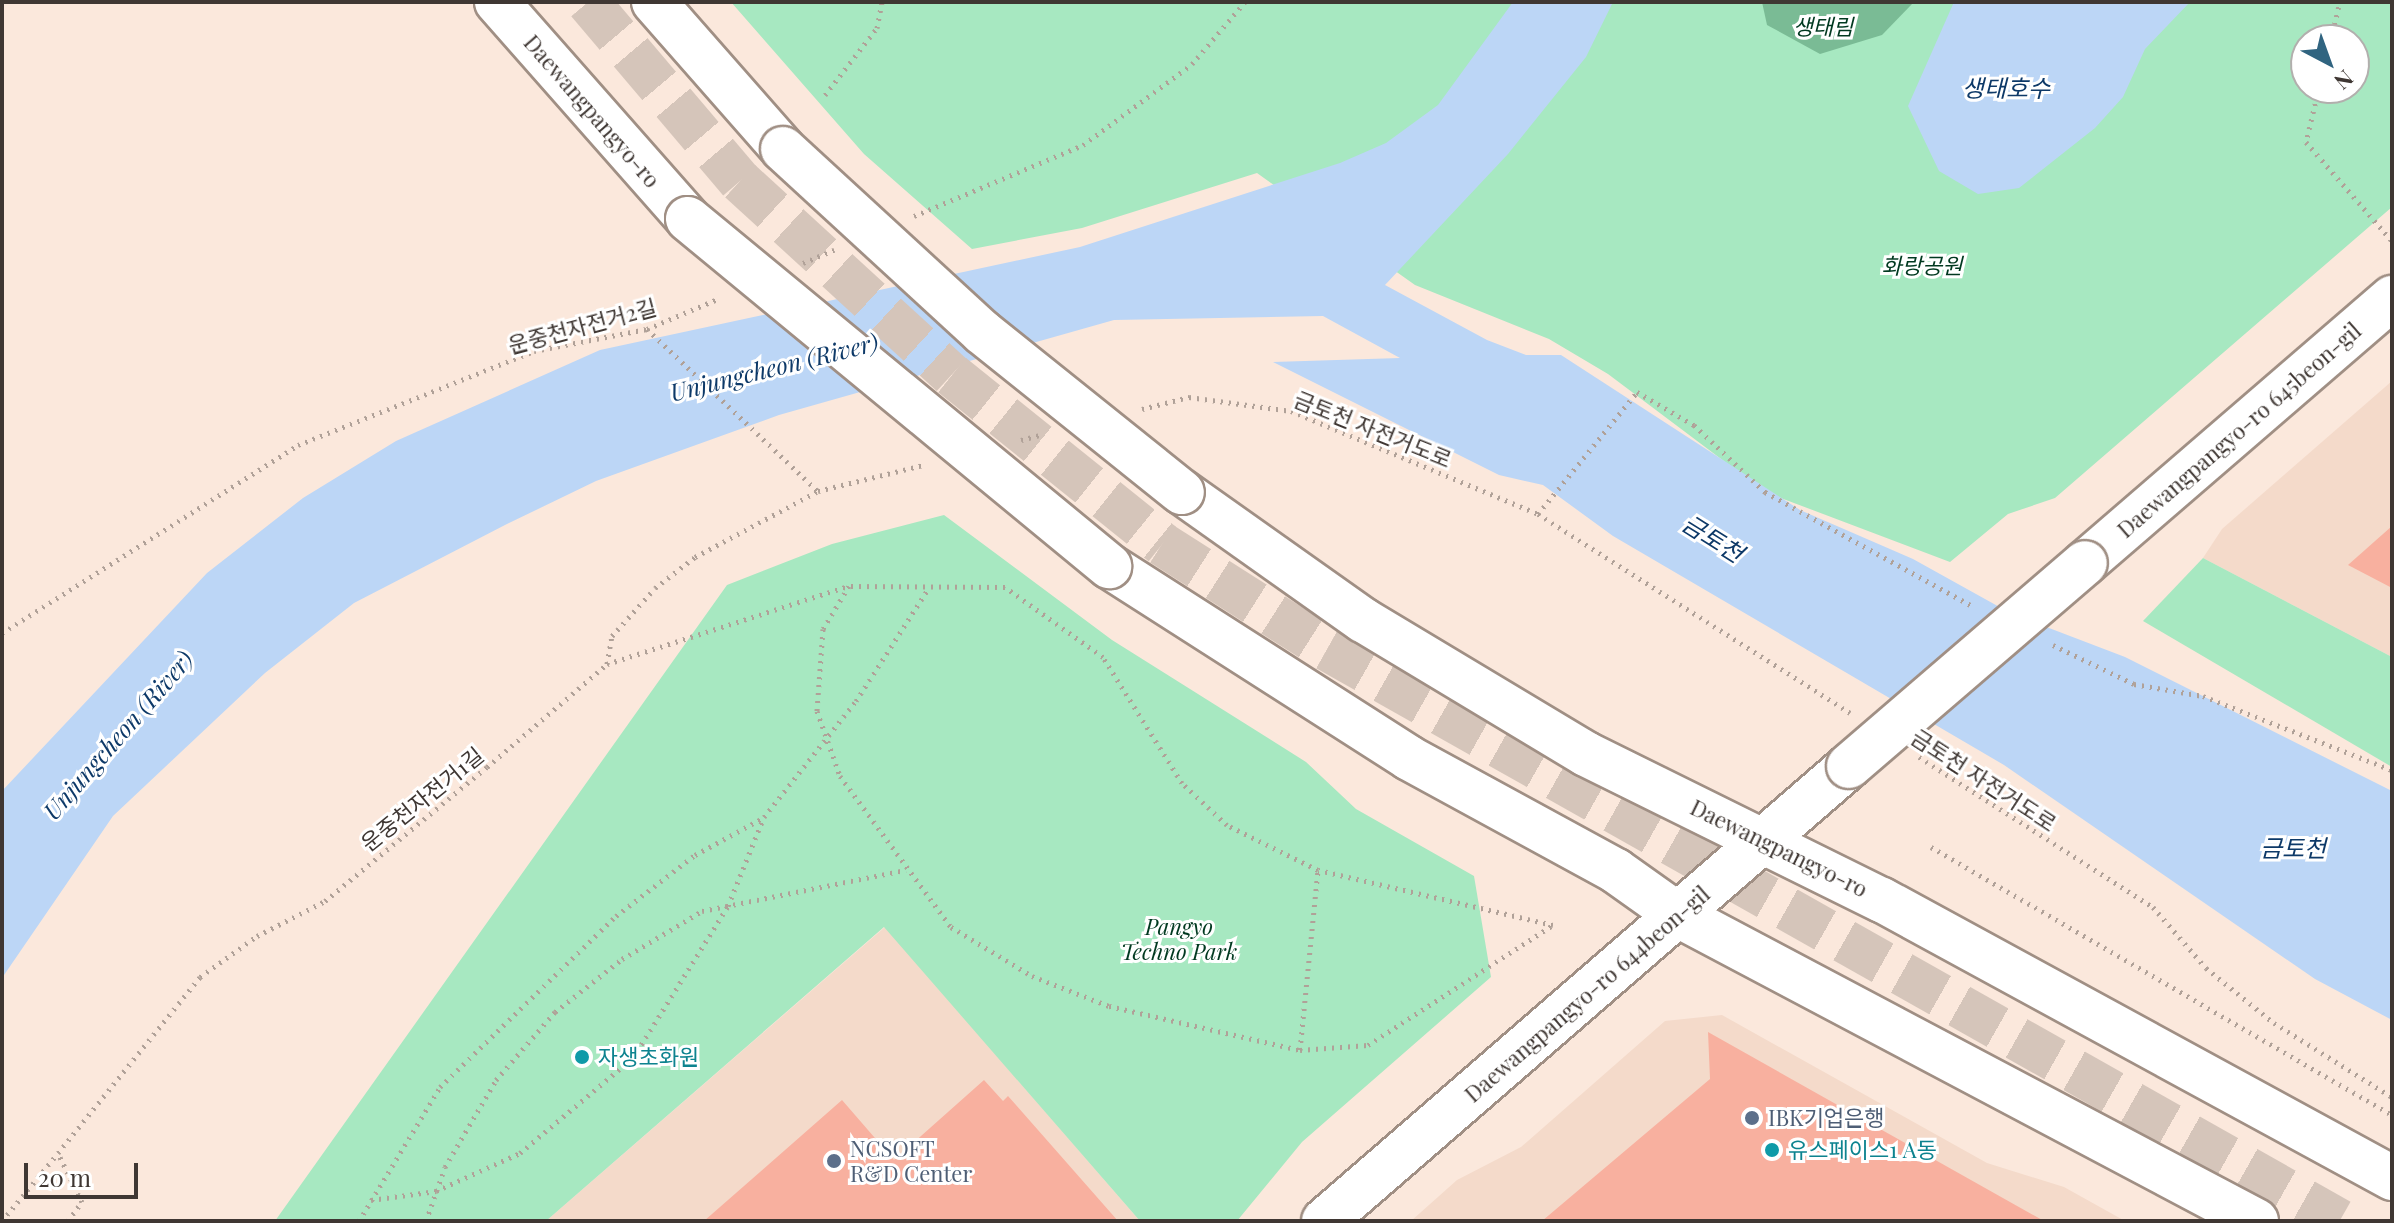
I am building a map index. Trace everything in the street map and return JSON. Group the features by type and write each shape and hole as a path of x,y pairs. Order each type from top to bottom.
{"main road":[{"name":"Daewangpangyo-ro","path":"497,2 688,219 1109,566 1409,758 1616,871 1678,915"},
{"name":"Daewangpangyo-ro","path":"654,2 783,149 982,332 1182,492 1442,670 1586,754 1764,840 2259,1100 2392,1178"},
{"name":"Daewangpangyo-ro 645beon-gil","path":"1849,766 2392,298"},
{"name":"Daewangpangyo-ro 644beon-gil","path":"1324,1221 1849,766"},
{"path":"1678,915 2256,1221"}],"path":[{"path":"825,95 877,28 882,2"},
{"path":"909,218 1083,145 1192,64 1245,2"},
{"path":"2335,24 2340,2"},
{"path":"2315,104 2306,142 2392,241"},
{"path":"792,267 850,243"},
{"name":"운중천자전거2길","path":"2,633 298,445 534,351 647,329 734,292"},
{"path":"647,329 805,472 818,491 729,536 655,588 612,636 607,664 849,586 928,590 1005,587 1103,657 1182,783 1227,825 1318,870 1553,925 1368,1045 1300,1050 1109,1006 1032,976 951,927 906,870 840,776 817,711 823,629 849,586"},
{"path":"1538,514 1637,392"},
{"name":"금토천 자전거도로","path":"1189,397 1291,411 1538,514 1859,719"},
{"path":"371,1200 436,1191 520,1153 633,1058 728,906 764,817 856,701 928,590"},
{"name":"운중천자전거1길","path":"2,1221 58,1153 106,1085 200,977 257,936 325,901 607,664"},
{"name":"금토천 자전거도로","path":"1913,753 2153,907 2206,968 2274,1023 2392,1097"},
{"path":"359,1221 440,1087 616,916 695,855 764,817"},
{"path":"1931,847 2392,1115"},
{"path":"426,1221 436,1191 496,1080 555,1012 670,928 728,906 906,870"},
{"path":"1300,1050 1318,870"},
{"path":"58,1153 82,1202 68,1221"}],"shaded area":[{"path":"2392,381 2392,657 2203,558 2222,529"},
{"path":"885,927 1140,1221 546,1221"},
{"path":"1722,1015 1987,1163 2064,1187 2125,1221 1411,1221 1457,1180 1521,1147 1665,1021"}],"green space":[{"name":"화랑공원","path":"731,2 2392,2 2392,207 2055,498 2008,514 1950,562 1765,492 1608,374 1549,339 1415,285 1257,173 1082,228 972,249 864,154"},
{"name":"생태림","path":"1762,2 1914,2 1882,35 1820,54 1767,25"},
{"name":"Pangyo Techno Park","path":"944,515 1112,640 1306,762 1356,809 1474,876 1491,977 1302,1142 1237,1221 1140,1221 884,927 546,1221 275,1221 727,585 832,544"},
{"path":"2203,558 2392,657 2392,767 2143,621"}],"water":[{"path":"1513,2 1613,2 1586,57 1508,154 1385,285 1487,340 1526,355 1561,355 1800,510 1913,559 2012,614 2125,657 2392,791 2392,1020 2315,979 2004,765 1613,536 1543,485 1499,475 1273,362 1400,358 1323,316 1114,320 779,415 596,481 505,525 354,603 265,673 113,816 2,978 2,791 207,573 303,498 396,441 600,350 1080,247 1340,163 1386,143 1438,105"},
{"name":"생태호수","path":"1954,2 2190,2 2145,49 2123,97 2095,128 2019,188 1978,194 1939,171 1908,106"}],"building":[{"path":"2392,526 2392,588 2348,565"},
{"name":"유스페이스1 A동","path":"1708,1032 2044,1221 1542,1221 1710,1079"},
{"path":"984,1080 1003,1101 1008,1096 1118,1221 704,1221 842,1100 894,1160"}],"tunnel":[{"path":"588,2 740,181 952,375 1162,544 1327,649 2340,1221"}],"place":[{"name":"자생초화원","path":"582,1057"},
{"name":"IBK기업은행","path":"1752,1118"},
{"name":"유스페이스1 A동","path":"1772,1150"},
{"name":"NCSOFT R&D Center","path":"834,1161"}],"water label":[{"name":"Unjungcheon (River)","path":"774,367"},
{"name":"금토천","path":"1713,538"},
{"name":"Unjungcheon (River)","path":"118,735"},
{"name":"금토천","path":"2293,848"}]}
